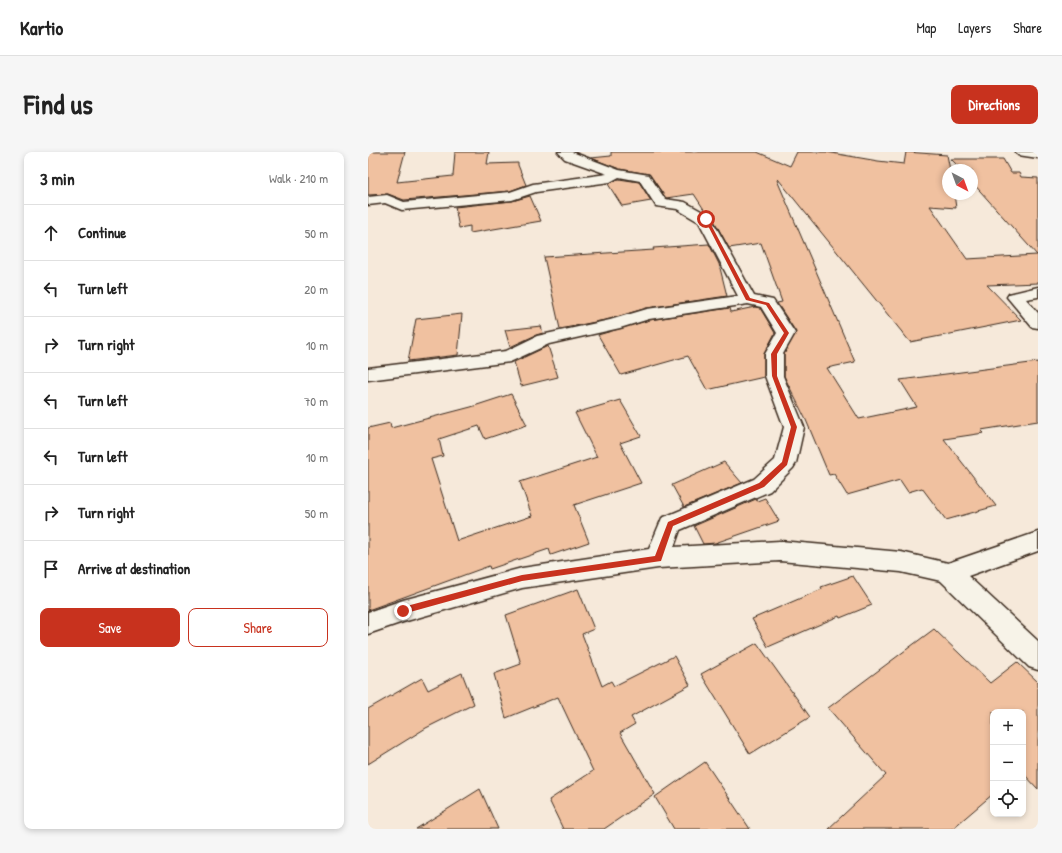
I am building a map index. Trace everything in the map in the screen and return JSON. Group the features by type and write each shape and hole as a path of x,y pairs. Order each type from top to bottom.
{"street":[{"path":"564,152 569,156 616,173 644,178 661,203 680,205 706,219 748,299"},
{"path":"1022,152 1038,154"},
{"path":"368,201 387,199 402,206 512,196 533,188 610,178 616,173"},
{"path":"1038,292 1015,297 1038,323"},
{"path":"368,374 510,356 543,340 614,324 647,314 748,299 767,304 786,333 774,354 774,376 794,427 784,464 762,485 670,524 658,558"},
{"path":"948,573 1038,541"},
{"path":"368,623 403,611 522,578 658,558 780,551 901,562 948,573 1038,658"}],"building":[{"path":"368,152 405,152 397,182 453,176 455,152 489,152 487,164 518,163 526,185 510,191 404,200 388,194 368,195"},
{"path":"611,152 757,152 790,166 797,152 826,152 904,164 906,152 947,155 949,164 942,164 942,200 955,200 956,208 930,206 967,259 1037,255 978,189 978,164 956,164 951,159 1003,159 1011,173 1019,173 1021,177 1038,178 1038,283 987,285 1021,320 910,342 778,179 777,180 855,362 827,368 859,419 917,407 900,380 1038,362 1038,421 981,430 984,433 944,439 996,506 946,520 922,488 908,492 900,480 847,495 834,474 829,475 806,420 784,376 784,354 796,332 777,303 782,302 761,243 729,248 711,215 705,211 694,194 666,198 649,174 619,169 591,158 611,156"},
{"path":"619,179 639,182 651,201 622,206 608,184"},
{"path":"530,196 541,221 470,233 470,226 459,228 455,207 512,201"},
{"path":"709,244 719,264 727,296 647,308 610,319 560,329 544,257 654,250 653,248"},
{"path":"755,307 760,308 775,333 764,354 764,377 707,390 688,356 621,375 598,335 649,320 730,308 731,312"},
{"path":"462,314 458,355 408,361 416,319"},
{"path":"541,326 543,333 510,347 505,330"},
{"path":"548,346 558,377 521,386 514,362"},
{"path":"511,394 527,425 485,439 479,426 439,439 443,456 431,459 457,541 532,516 520,482 597,457 575,413 620,400 641,436 620,443 641,483 574,505 589,542 551,555 549,549 490,569 489,566 368,610 368,428 390,423 391,428 471,407"},
{"path":"724,462 742,483 684,507 672,485"},
{"path":"765,498 779,521 715,543 703,544 694,526 756,499 757,501"},
{"path":"853,576 872,605 840,618 839,616 768,647 752,619 822,589 821,587"},
{"path":"578,589 594,629 582,634 602,686 611,681 614,686 674,656 690,685 631,717 635,724 620,733 655,794 604,829 563,829 549,800 593,771 558,697 506,718 494,674 521,664 506,615"},
{"path":"934,629 990,683 1017,662 1038,682 1038,789 1026,776 1026,709 990,709 990,797 952,829 828,829 886,775 828,708"},
{"path":"757,643 810,717 750,754 701,674"},
{"path":"462,673 474,704 426,728 368,764 368,709 422,678 428,690"},
{"path":"705,762 750,829 674,829 655,797"},
{"path":"480,789 498,829 416,829"}],"route":[{"path":"403,611 522,578 658,558 670,524 762,485 784,464 794,427 774,376 774,354 786,333 767,304 748,299 706,219"}]}
